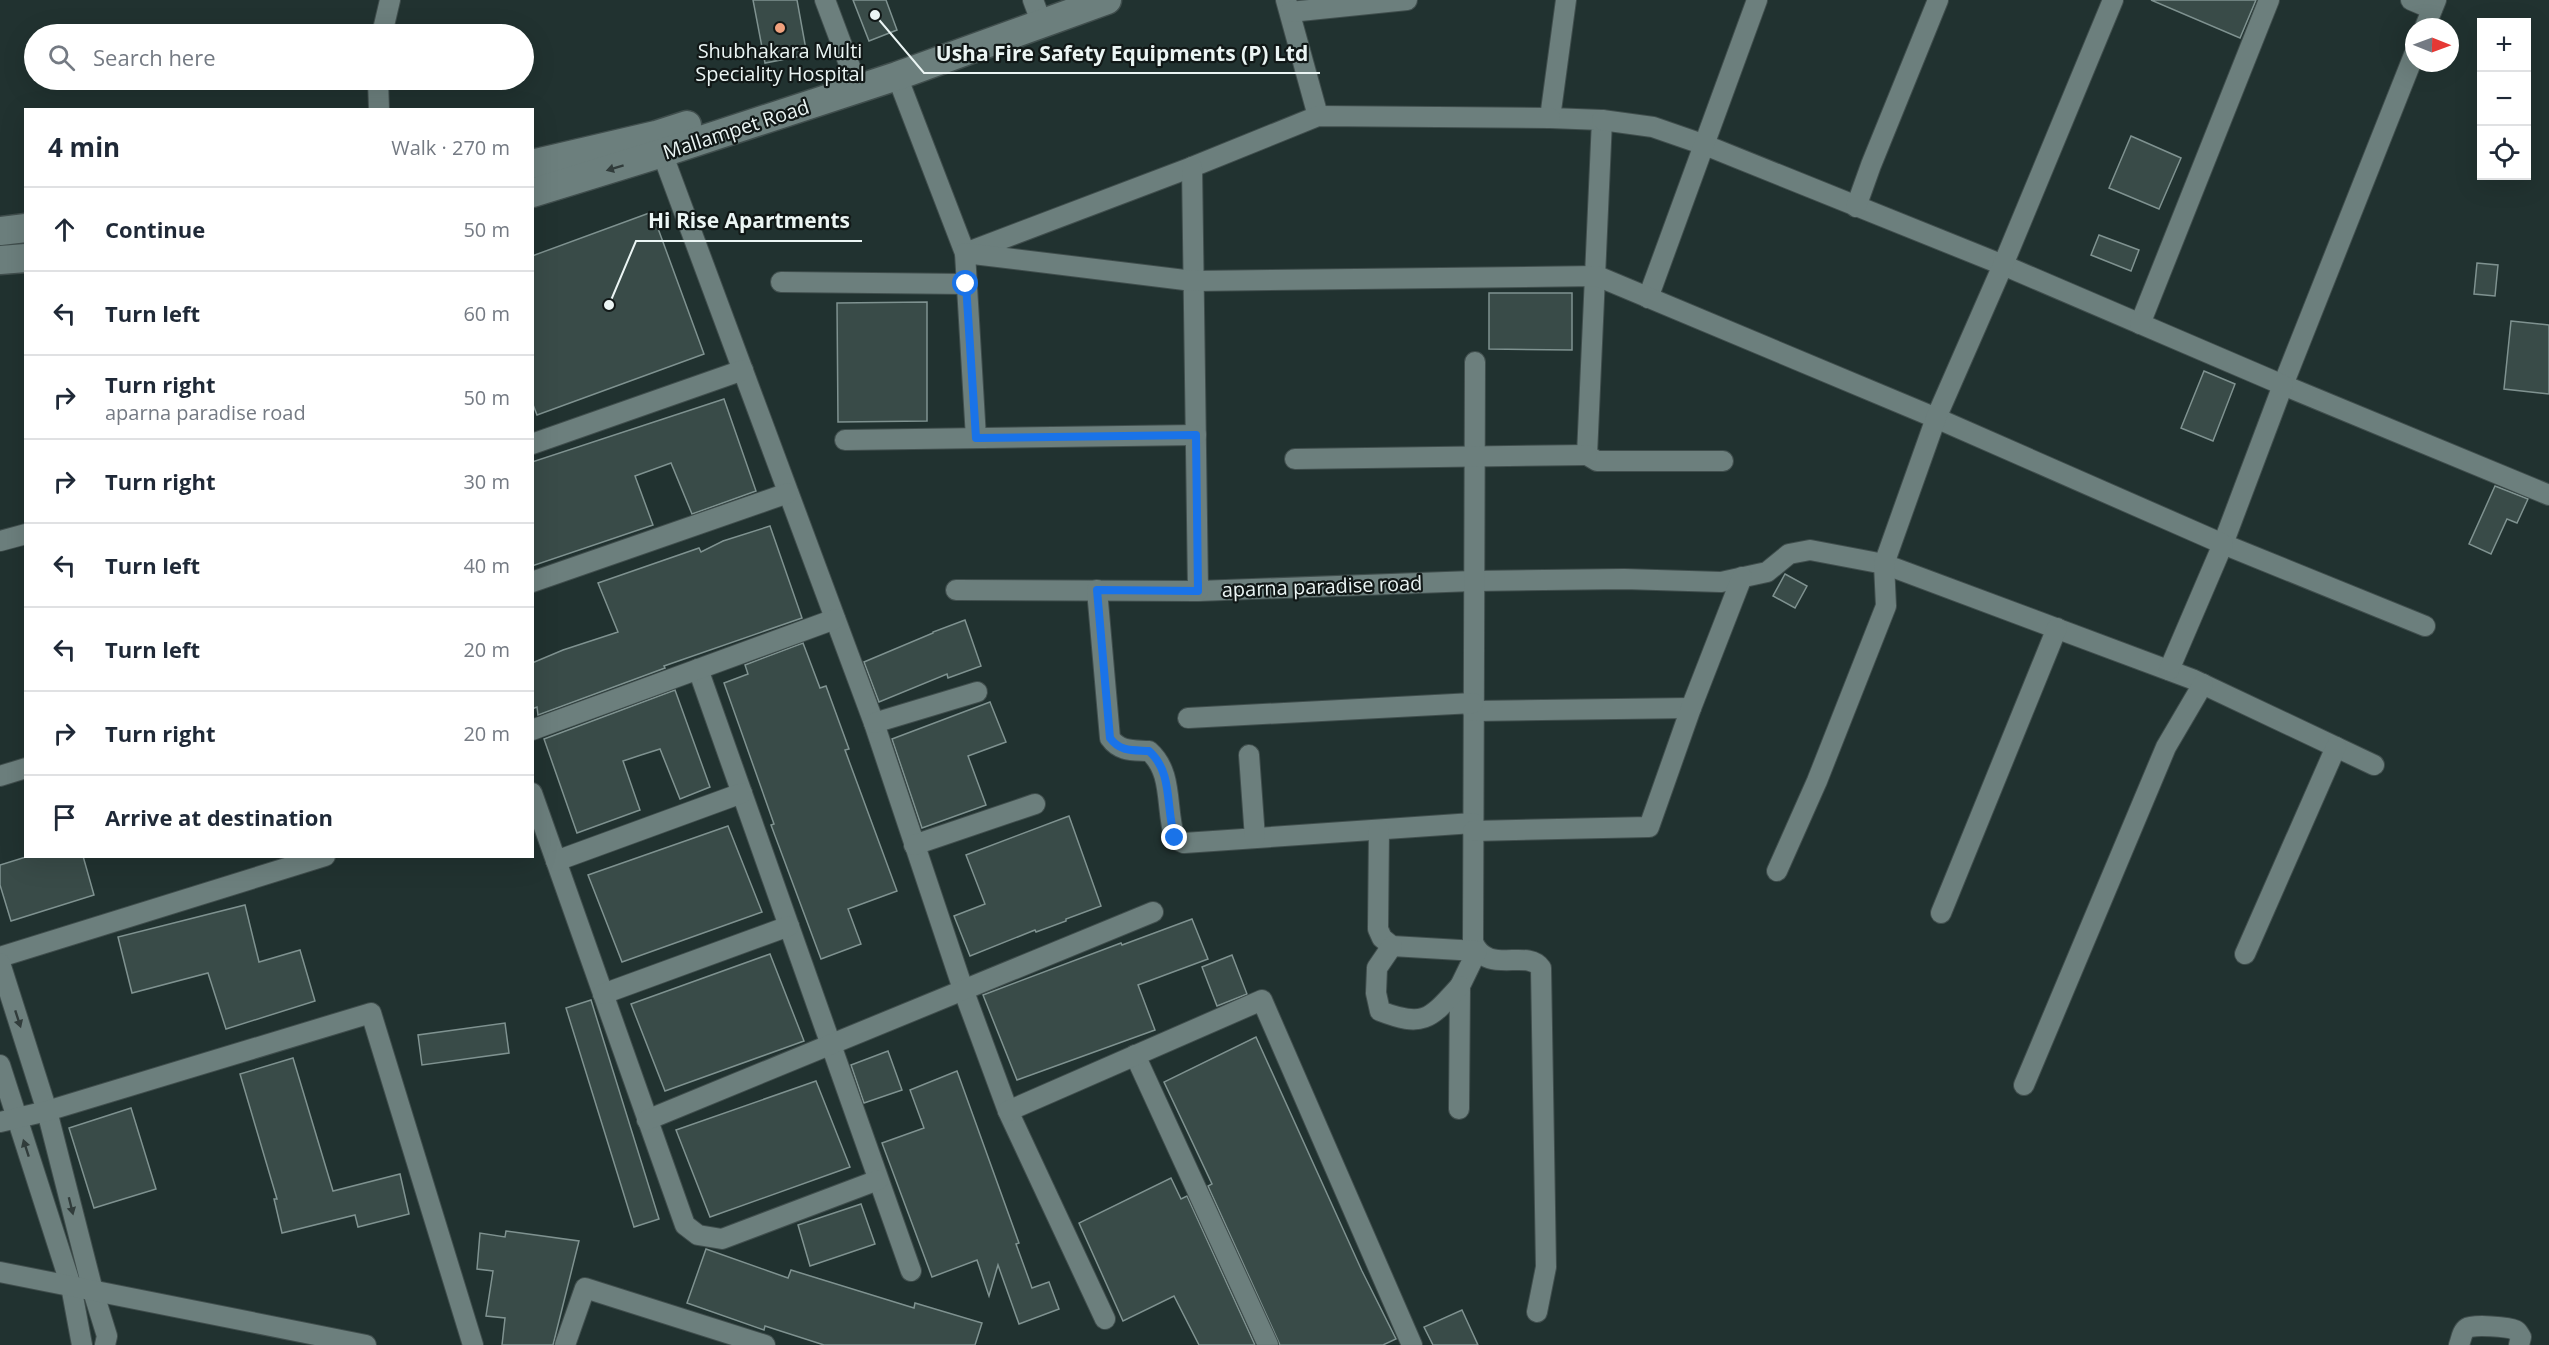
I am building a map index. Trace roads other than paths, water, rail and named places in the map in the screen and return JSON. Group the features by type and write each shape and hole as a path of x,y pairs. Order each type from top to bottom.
{"main road":[{"name":"Mallampet Road","path":"534,192 852,72 1042,7 1107,0"},
{"name":"Mallampet Road","path":"534,164 659,144 897,76 1042,7"},
{"path":"0,231 24,228"},
{"path":"0,260 24,258"}],"street":[{"path":"384,24 390,0"},
{"path":"825,0 852,72"},
{"path":"1318,116 1288,6 1407,0"},
{"path":"1550,118 1566,0"},
{"path":"1648,298 1757,0"},
{"path":"1856,207 1938,0"},
{"path":"1777,871 1818,781 1886,606 1884,564 1936,418 2114,0"},
{"path":"2140,324 2269,0"},
{"path":"2411,0 2431,12"},
{"path":"2169,670 2223,544 2283,385 2407,72"},
{"path":"897,76 965,253 976,438"},
{"path":"378,90 379,108"},
{"path":"965,253 1192,167 1318,116 1550,118 1602,120 1653,127 1705,145 2003,265 2283,385 2549,495"},
{"path":"1587,455 1597,276 1602,120"},
{"path":"659,144 874,723 963,989 1008,1111 1105,1319"},
{"name":"aparna paradise road","path":"1192,167 1198,591 1473,581 1624,579 1721,582 1767,572 1789,554 1810,549 1884,564 2169,670 2374,765"},
{"path":"965,253 1193,281 1597,276 1936,418 2223,544 2426,626"},
{"path":"781,282 966,284"},
{"path":"1475,362 1473,942 1477,951 1485,958 1534,962 1541,968 1546,1267 1537,1312"},
{"path":"534,443 743,370"},
{"path":"844,440 1196,435"},
{"path":"1295,459 1587,455 1597,461 1723,461"},
{"path":"534,581 788,493"},
{"path":"0,541 24,535"},
{"path":"1097,590 1110,738 1116,746 1124,750 1149,751 1161,765 1166,776 1171,827 1175,838 1184,843 1379,830 1473,827 1649,827 1691,708 1742,577"},
{"path":"956,590 1198,591"},
{"path":"534,729 835,619"},
{"path":"1941,913 2057,628"},
{"path":"698,669 910,1271"},
{"path":"2024,1085 2166,747 2203,684"},
{"path":"874,723 977,692"},
{"path":"1188,718 1473,707 1691,708"},
{"path":"2245,954 2336,747"},
{"path":"1249,755 1255,838"},
{"path":"0,776 24,769"},
{"path":"556,861 742,793"},
{"path":"534,799 685,1225 698,1235 722,1239 879,1180"},
{"path":"914,845 1035,804"},
{"path":"1379,830 1378,929 1382,938 1392,946 1477,951"},
{"path":"0,957 319,858"},
{"path":"647,1120 1153,912"},
{"path":"603,994 789,926"},
{"path":"1392,946 1377,968 1376,993 1380,1011 1403,1020 1421,1020 1440,1007 1460,986 1477,951"},
{"path":"0,963 47,1111 93,1291 107,1336 105,1345"},
{"path":"1459,1109 1460,986"},
{"path":"1008,1111 1262,999 1412,1345"},
{"path":"8,1120 47,1111 371,1013 473,1345"},
{"path":"1135,1055 1268,1345"},
{"path":"0,1065 8,1120 71,1286 82,1345"},
{"path":"0,1272 366,1345"},
{"path":"565,1345 585,1288 753,1343"},
{"path":"2459,1345 2463,1332 2474,1326 2511,1328 2521,1337 2519,1345"}],"place":[{"name":"Usha Fire Safety Equipments (P) Ltd","path":"875,15"},
{"name":"Shubhakara Multi Speciality Hospital","path":"780,28"},
{"name":"Hi Rise Apartments","path":"609,305"}]}
